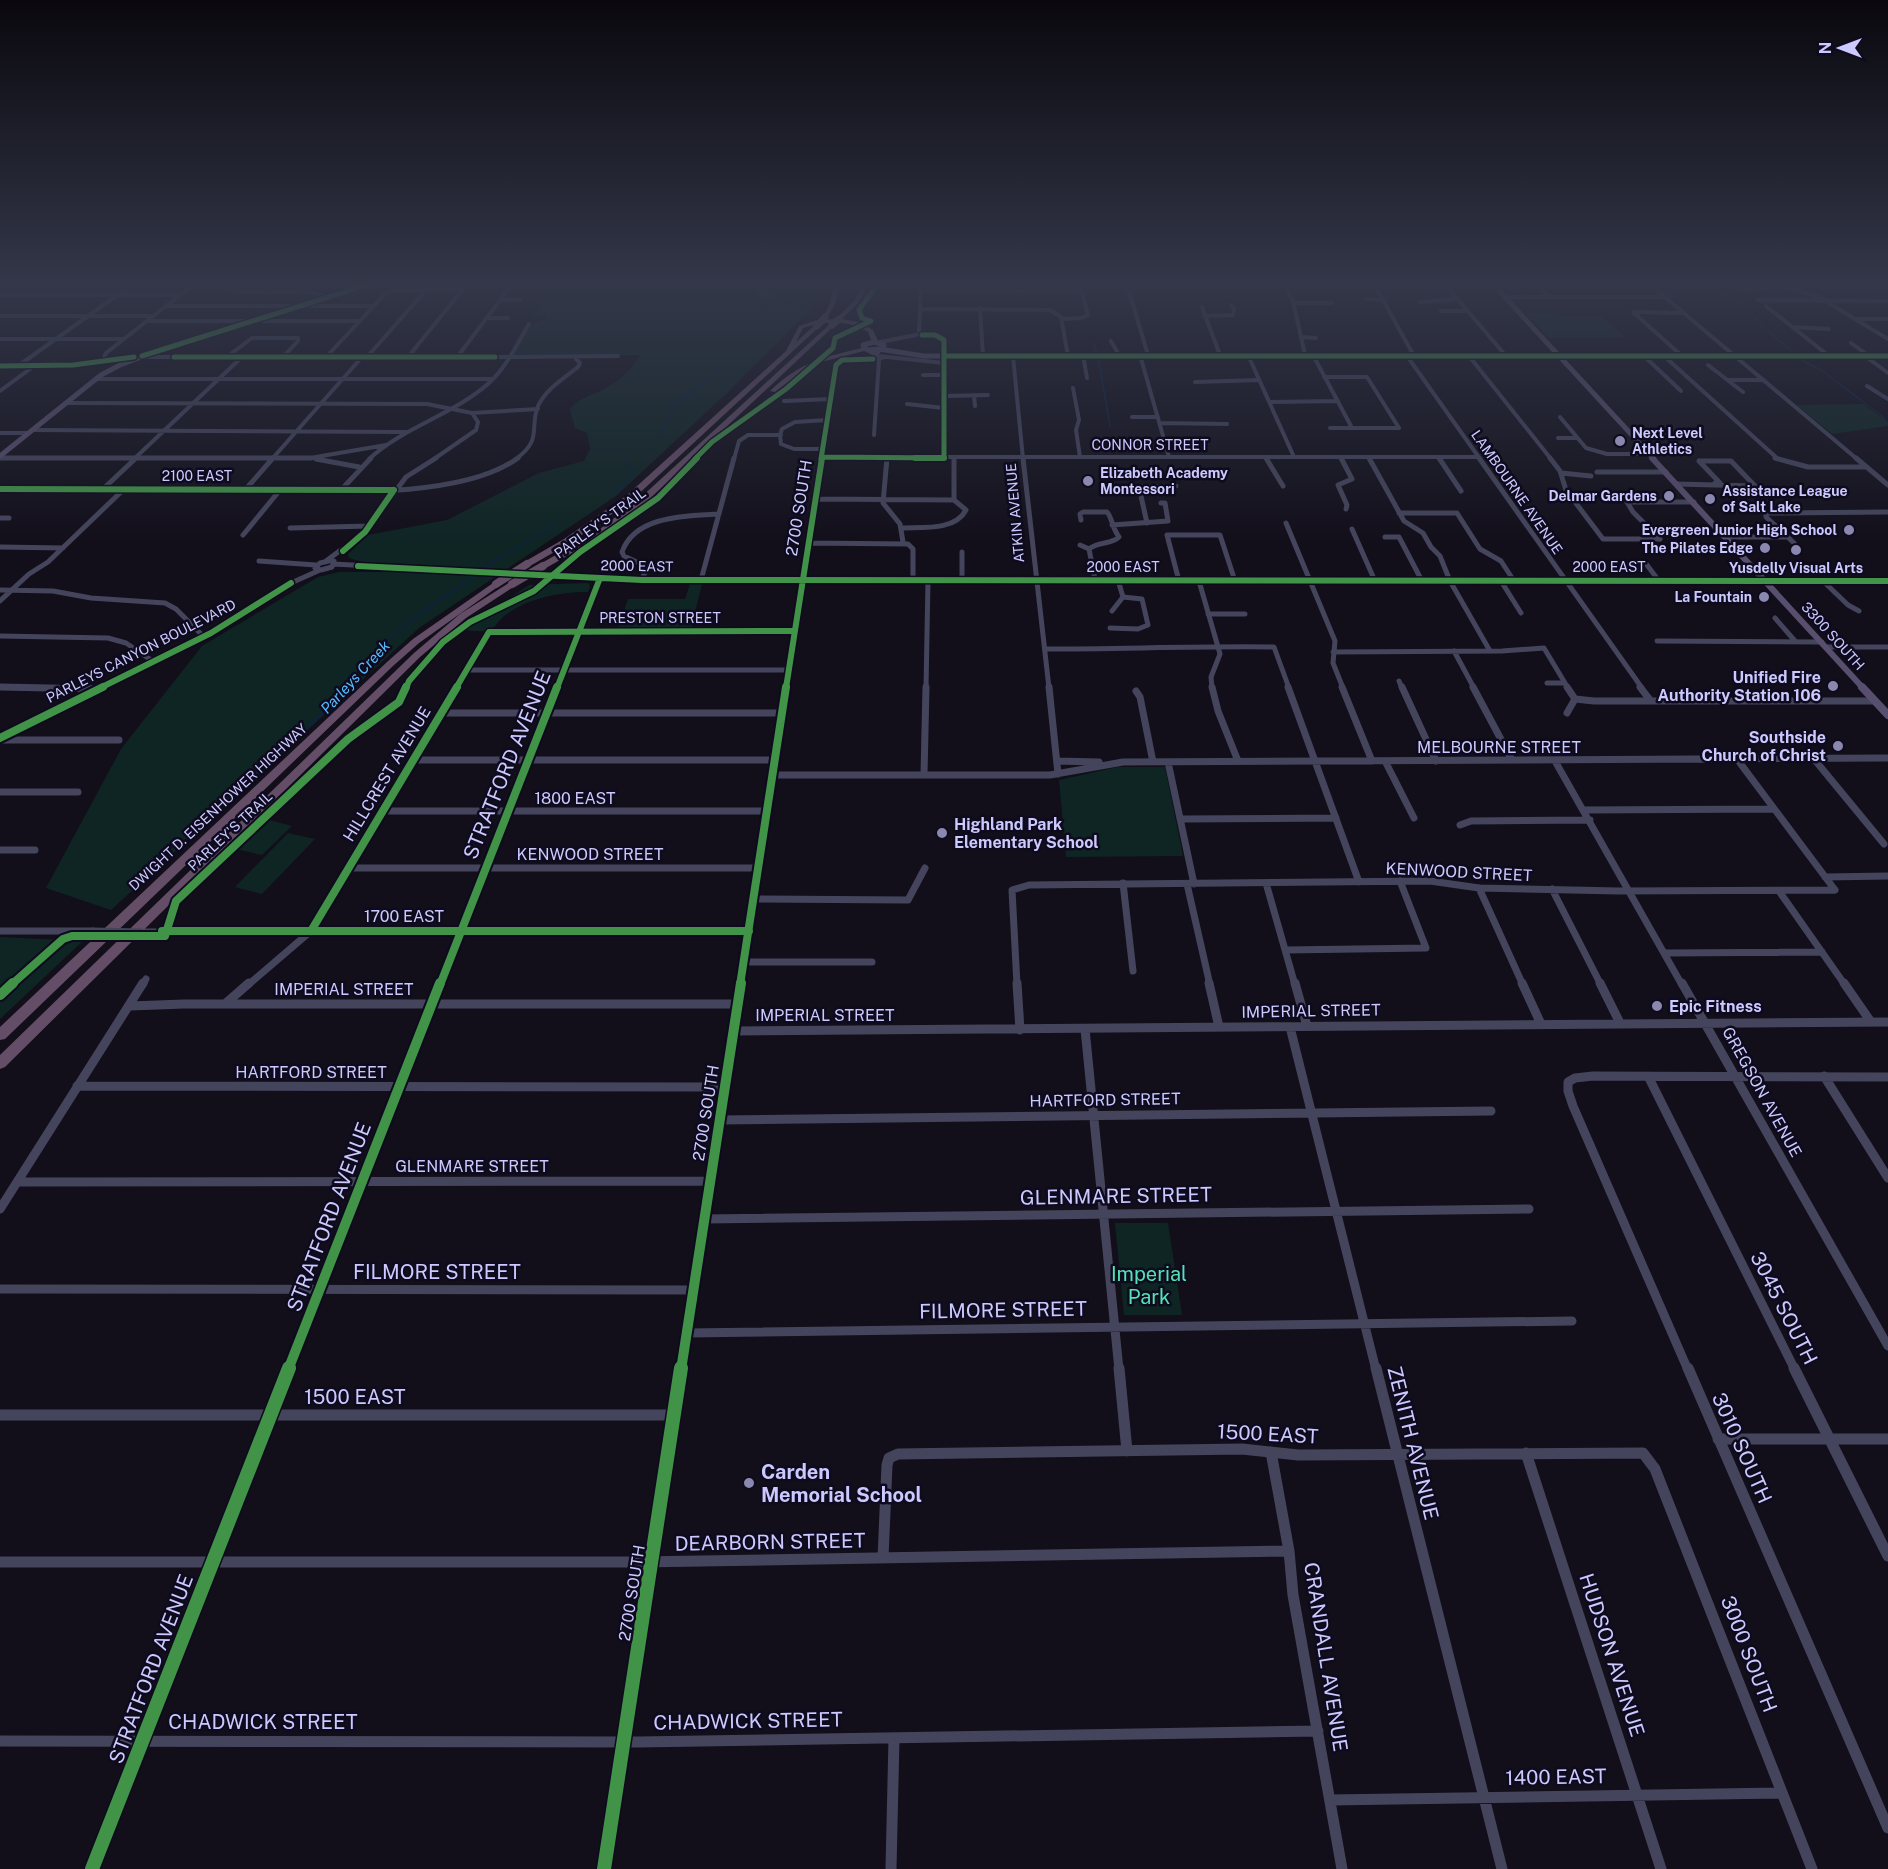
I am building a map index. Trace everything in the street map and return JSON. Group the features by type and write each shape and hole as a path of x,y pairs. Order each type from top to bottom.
{"highway":[{"name":"DWIGHT D. EISENHOWER HIGHWAY","path":"0,1035 390,664 453,612 583,531 629,498 772,369"},
{"name":"DWIGHT D. EISENHOWER HIGHWAY","path":"0,1063 417,655 463,616 512,584 599,534 641,502 785,369"},
{"path":"722,429 801,369"}],"main road":[{"path":"0,457 30,431 112,369"},
{"path":"98,379 119,369"},
{"name":"3300 SOUTH","path":"1571,369 1886,711"}],"street":[{"path":"0,391 30,369"},
{"path":"102,490 230,369"},
{"path":"245,490 352,369"},
{"path":"341,490 359,467 386,445 453,407 493,380 501,369"},
{"path":"65,404 427,404 453,407 472,413 538,409 550,390 575,369"},
{"name":"2700 SOUTH","path":"604,1869 837,369"},
{"path":"874,435 878,369"},
{"path":"944,369 944,458"},
{"name":"ATKIN AVENUE","path":"1014,369 1058,774"},
{"path":"1085,369 1087,378"},
{"path":"1144,369 1169,457"},
{"path":"1254,369 1294,457"},
{"path":"1320,369 1352,428"},
{"name":"LAMBOURNE AVENUE","path":"1416,369 1650,700"},
{"path":"1479,369 1561,473 1566,490 1603,539 1660,539 1626,503 1632,501 1694,502"},
{"path":"1658,369 1681,391"},
{"path":"1678,369 1775,458 1806,467 1866,466"},
{"path":"1714,369 1743,392"},
{"path":"1751,369 1888,485"},
{"path":"923,375 944,375"},
{"path":"1324,377 1367,377 1399,428 1330,428"},
{"path":"98,379 493,380"},
{"path":"1195,382 1259,380"},
{"path":"1729,380 1764,380"},
{"path":"1867,387 1888,399"},
{"path":"1073,388 1079,420 1076,432 1080,457"},
{"path":"944,396 988,395"},
{"path":"974,396 975,406"},
{"path":"784,401 831,399"},
{"path":"1269,402 1338,401"},
{"path":"907,404 944,408"},
{"name":"2100 EAST","path":"0,489 394,490 457,483 505,465 522,454 533,441 538,409"},
{"path":"259,561 317,568 332,565 343,551 368,528 394,490 416,468 472,435 477,425 472,413"},
{"path":"1132,417 1158,417"},
{"path":"1560,417 1587,448 1607,454 1650,454"},
{"path":"823,449 785,447 780,443 781,435 783,428 793,422 827,420"},
{"path":"1160,423 1227,424"},
{"path":"0,433 165,430 407,432"},
{"path":"702,580 740,439 748,435 781,435"},
{"path":"1558,438 1577,438"},
{"path":"0,457 310,458 386,445"},
{"name":"CONNOR STREET","path":"822,457 1269,459 1478,457"},
{"path":"887,457 883,500 886,508 902,528 903,542"},
{"path":"1341,457 1352,479 1338,485 1347,505 1346,510"},
{"path":"1369,457 1399,513 1408,525 1423,533 1431,547 1440,556 1450,581 1490,651"},
{"path":"1439,457 1461,491"},
{"path":"310,458 359,467"},
{"path":"954,458 954,500"},
{"path":"1269,459 1279,473 1283,486"},
{"path":"1677,484 1755,486 1731,461 1699,461 1720,483 1710,484"},
{"path":"1597,472 1666,472"},
{"path":"1561,473 1591,476"},
{"path":"1147,523 1139,487 1176,486"},
{"path":"0,601 63,548 123,490"},
{"path":"243,535 280,490"},
{"path":"815,499 954,500 966,510 960,520 948,524 902,528"},
{"path":"1112,525 1168,521 1165,503 1161,503"},
{"path":"1081,520 1080,514 1083,512 1104,512 1110,515 1118,539 1097,543 1089,549"},
{"path":"1794,543 1767,517 1766,513 1888,512"},
{"path":"1399,513 1457,513 1480,549 1501,561 1514,581"},
{"path":"642,580 645,572 643,565 624,556 622,552 624,544 634,535 678,516 719,514"},
{"path":"0,518 9,518"},
{"path":"1286,523 1335,640 1333,663 1372,761"},
{"path":"290,528 307,526 368,528"},
{"path":"1352,529 1375,581"},
{"path":"1179,581 1167,535 1220,535 1235,581"},
{"path":"1385,537 1400,537 1422,581"},
{"path":"1726,537 1787,537"},
{"path":"809,543 903,542 914,549 913,581"},
{"path":"1080,545 1089,549"},
{"path":"0,548 63,548"},
{"path":"1089,549 1095,580"},
{"path":"317,568 343,551"},
{"path":"962,552 962,581"},
{"path":"326,561 332,565"},
{"name":"2000 EAST","path":"332,565 642,580 1888,581"},
{"path":"1647,565 1659,581"},
{"name":"PARLEYS CANYON BOULEVARD","path":"0,739 204,637 317,568"},
{"name":"STRATFORD AVENUE","path":"92,1869 600,578"},
{"path":"1119,580 1123,597"},
{"path":"1823,580 1848,605 1859,611"},
{"path":"924,775 928,581"},
{"path":"1199,581 1220,660 1211,682 1222,723 1238,761"},
{"path":"1501,581 1521,613"},
{"path":"0,590 53,591 92,598 136,599 165,603 176,609 204,637"},
{"path":"1112,611 1123,597"},
{"path":"1110,628 1146,627 1148,623 1142,599 1123,597"},
{"path":"1208,614 1245,614"},
{"path":"1774,618 1795,641"},
{"name":"PRESTON STREET","path":"489,632 795,631"},
{"name":"HILLCREST AVENUE","path":"225,1004 311,931 489,632"},
{"path":"0,636 108,638 126,643 154,662"},
{"path":"1657,640 1795,641 1888,647"},
{"path":"1045,649 1274,647 1359,882"},
{"path":"1333,652 1490,651 1544,648 1575,699 1567,713"},
{"path":"1384,651 1389,661"},
{"path":"1454,651 1512,760"},
{"path":"467,670 789,670"},
{"path":"1399,681 1437,761"},
{"path":"1547,683 1566,683"},
{"path":"0,687 99,689"},
{"path":"1136,691 1140,697 1153,762"},
{"path":"1575,699 1875,700"},
{"path":"441,713 783,713"},
{"path":"0,739 119,740"},
{"path":"1737,759 1824,877 1888,876"},
{"path":"1814,759 1884,844"},
{"path":"413,760 775,760"},
{"name":"MELBOURNE STREET","path":"1057,761 1109,763 1887,760"},
{"path":"1385,761 1395,785 1405,796 1414,818"},
{"name":"GREGSON AVENUE","path":"1555,761 1888,1346"},
{"path":"1168,762 1219,1027"},
{"name":"MELBOURNE STREET","path":"773,775 1058,774 1109,763"},
{"path":"0,792 78,792"},
{"path":"1583,810 1774,809"},
{"name":"1800 EAST","path":"383,811 768,811"},
{"path":"1180,819 1336,818"},
{"path":"1460,825 1471,821 1590,820"},
{"path":"0,850 35,850"},
{"name":"KENWOOD STREET","path":"348,868 759,868"},
{"path":"754,899 908,900 925,868"},
{"name":"KENWOOD STREET","path":"1020,1030 1012,890 1041,884 1400,881 1442,882 1479,888 1630,891 1835,890 1824,877"},
{"path":"1286,950 1425,948 1400,881"},
{"path":"1123,883 1133,971"},
{"path":"1266,883 1307,1026"},
{"path":"1479,888 1541,1024"},
{"path":"1552,889 1620,1023"},
{"path":"1779,891 1871,1022"},
{"name":"1700 EAST","path":"0,931 749,931"},
{"path":"1666,953 1822,952"},
{"path":"744,962 872,962"},
{"path":"0,1209 122,1014 130,1006 146,980"},
{"name":"IMPERIAL STREET","path":"130,1006 738,1004"},
{"name":"IMPERIAL STREET","path":"734,1031 1888,1022"},
{"name":"ZENITH AVENUE","path":"1290,1027 1502,1869"},
{"path":"1085,1029 1127,1451"},
{"path":"1648,1076 1888,1077"},
{"name":"3010 SOUTH","path":"1648,1076 1575,1078 1568,1082 1571,1101 1888,1828"},
{"name":"3045 SOUTH","path":"1648,1076 1888,1556"},
{"path":"1824,1076 1888,1178"},
{"name":"HARTFORD STREET","path":"77,1086 725,1087"},
{"name":"HARTFORD STREET","path":"720,1120 1491,1111"},
{"name":"GLENMARE STREET","path":"17,1182 710,1181"},
{"name":"GLENMARE STREET","path":"704,1219 1529,1209"},
{"name":"FILMORE STREET","path":"0,1289 694,1290"},
{"name":"FILMORE STREET","path":"687,1333 1572,1321"},
{"name":"1500 EAST","path":"0,1415 674,1415"},
{"path":"1718,1439 1888,1439"},
{"name":"1500 EAST","path":"883,1558 886,1471 890,1458 902,1454 1242,1449 1298,1455 1638,1452 1646,1455"},
{"name":"CRANDALL AVENUE","path":"1271,1452 1289,1551 1293,1595 1342,1869"},
{"name":"HUDSON AVENUE","path":"1526,1453 1661,1869"},
{"name":"3000 SOUTH","path":"1646,1455 1655,1469 1812,1869"},
{"name":"DEARBORN STREET","path":"0,1562 651,1562 1289,1551"},
{"name":"CHADWICK STREET","path":"0,1741 624,1742 1318,1731"},
{"path":"891,1869 894,1738"},
{"name":"1400 EAST","path":"1330,1800 1782,1793"}],"green space":[{"path":"629,369 751,369 616,496 419,628 111,910 46,888 121,749 202,646 318,577 339,572 381,572 389,563 365,563 349,558 348,554 368,535 447,520 539,473 584,461 590,449 587,433 575,428 570,410 581,400 616,381"},
{"path":"1863,404 1888,422 1888,426 1832,434 1797,405"},
{"path":"588,583 590,586 588,592 544,597 522,605 512,610 489,630 462,630 529,585"},
{"path":"690,584 702,584 691,628 618,628 628,599 685,599"},
{"path":"1118,767 1165,767 1183,856 1066,857 1059,780"},
{"path":"266,819 292,826 262,855 236,849"},
{"path":"288,833 315,839 262,894 235,887"},
{"path":"0,937 63,940 85,939 0,1019"},
{"name":"Imperial Park","path":"1115,1223 1168,1223 1182,1315 1124,1315"}],"waterway":[{"name":"Parleys Creek","path":"659,439 674,403 708,382 716,369"},
{"path":"1100,369 1110,426"},
{"path":"1819,369 1882,416 1888,424"},
{"name":"Parleys Creek","path":"610,492 618,489 631,478 632,468 624,459"},
{"name":"Parleys Creek","path":"535,536 551,531 553,525"},
{"name":"Parleys Creek","path":"484,567 530,540"},
{"name":"Parleys Creek","path":"345,688 372,656 403,627 473,578"},
{"name":"Parleys Creek","path":"244,785 333,704 346,687"}],"cycle path":[{"name":"PARLEY'S TRAIL","path":"0,995 63,939 72,936 165,936 176,901 348,739 399,702 409,681 443,642 470,622 534,591 580,552 658,498 712,442 786,389 809,369"},
{"path":"604,1869 835,369"},
{"path":"822,457 944,458 944,369"},
{"path":"0,489 394,490"},
{"path":"343,551 365,532 394,490"},
{"path":"358,566 642,580 1888,581"},
{"path":"92,1869 600,578"},
{"path":"0,738 211,633 291,583"},
{"path":"311,931 489,632 795,631"},
{"path":"162,931 749,931"}],"place":[{"name":"Next Level Athletics","path":"1620,441"},
{"name":"Elizabeth Academy Montessori","path":"1088,481"},
{"name":"Delmar Gardens","path":"1669,496"},
{"name":"Assistance League of Salt Lake","path":"1710,499"},
{"name":"Evergreen Junior High School","path":"1849,530"},
{"name":"The Pilates Edge","path":"1765,548"},
{"name":"Yusdelly Visual Arts","path":"1796,550"},
{"name":"La Fountain","path":"1764,597"},
{"name":"Unified Fire Authority Station 106","path":"1833,686"},
{"name":"Southside Church of Christ","path":"1838,746"},
{"name":"Highland Park Elementary School","path":"942,833"},
{"name":"Epic Fitness","path":"1657,1006"},
{"name":"Carden Memorial School","path":"749,1483"}]}
